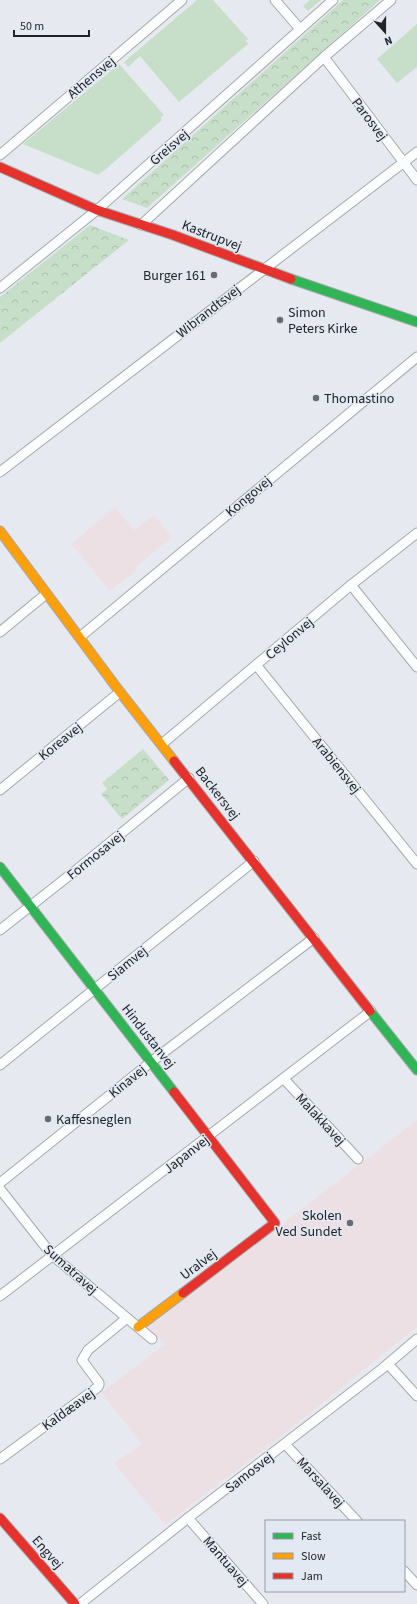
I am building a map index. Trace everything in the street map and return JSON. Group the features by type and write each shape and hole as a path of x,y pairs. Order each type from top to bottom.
{"street":[{"name":"Athensvej","path":"0,155 182,0"},
{"path":"275,0 300,29"},
{"name":"Greisvej","path":"0,288 97,210 333,0"},
{"path":"141,225 324,58 391,0"},
{"name":"Parosvej","path":"324,58 417,180"},
{"name":"Wibrandtsvej","path":"0,472 417,152"},
{"name":"Kastrupvej","path":"0,167 97,210 173,235 263,269 417,322"},
{"name":"Kongovej","path":"80,637 417,356"},
{"name":"Backersvej","path":"0,531 120,692 417,1070"},
{"name":"Ceylonvej","path":"162,744 257,666 351,585 417,533"},
{"path":"351,585 417,667"},
{"path":"0,632 46,594"},
{"name":"Arabiensvej","path":"257,666 417,864"},
{"name":"Koreavej","path":"0,790 120,692"},
{"name":"Formosavej","path":"0,930 189,778"},
{"name":"Siamvej","path":"0,1064 254,861"},
{"name":"Hindustanvej","path":"0,867 275,1223"},
{"name":"Kinavej","path":"0,1183 151,1062 314,938"},
{"name":"Japanvej","path":"0,1296 371,1011"},
{"path":"409,1060 417,1054"},
{"name":"Malakkavej","path":"284,1079 358,1159"},
{"name":"Sumatravej","path":"0,1189 52,1255 152,1339"},
{"name":"Uralvej","path":"138,1327 275,1223"},
{"name":"Kaldæavej","path":"0,1459 100,1385 82,1360 88,1350 127,1318"},
{"name":"Samosvej","path":"80,1604 188,1518 388,1364 417,1339"},
{"path":"388,1364 417,1396"},
{"name":"Marsalavej","path":"285,1444 356,1520"},
{"name":"Engvej","path":"0,1518 4,1528 75,1604"},
{"name":"Mantuavej","path":"188,1518 263,1604"},
{"path":"405,1572 417,1585"}],"shaded area":[{"path":"115,507 134,530 154,515 172,537 135,568 137,570 110,591 71,544"},
{"name":"Skolen Ved Sundet","path":"417,1120 417,1327 283,1435 165,1525 114,1463 142,1444 101,1393 165,1344 147,1328"}],"green space":[{"path":"197,0 213,0 248,39 246,41 248,44 179,102 140,56 128,67 124,62"},
{"path":"310,0 321,0 308,11 303,6"},
{"path":"343,0 380,0 147,208 122,199"},
{"path":"417,24 417,67 397,83 377,59"},
{"path":"119,64 164,115 160,118 162,120 106,169 98,175 23,144"},
{"path":"90,225 129,240 0,343 0,297"},
{"path":"143,749 169,780 122,819 101,794 107,789 102,783"}],"traffic: fast":[{"path":"291,279 417,322"},
{"path":"0,867 174,1092"},
{"path":"370,1011 417,1070"}],"traffic: slow":[{"path":"0,531 120,692 174,761"},
{"path":"138,1327 183,1293"}],"traffic: jam":[{"path":"0,167 97,210 173,235 291,279"},
{"path":"174,761 370,1011"},
{"path":"174,1092 275,1223 183,1293"},
{"path":"0,1518 75,1604"}],"place":[{"name":"Burger 161","path":"214,275"},
{"name":"Simon Peters Kirke","path":"280,320"},
{"name":"Thomastino","path":"316,398"},
{"name":"Kaffesneglen","path":"48,1119"},
{"name":"Skolen Ved Sundet","path":"350,1223"}]}
